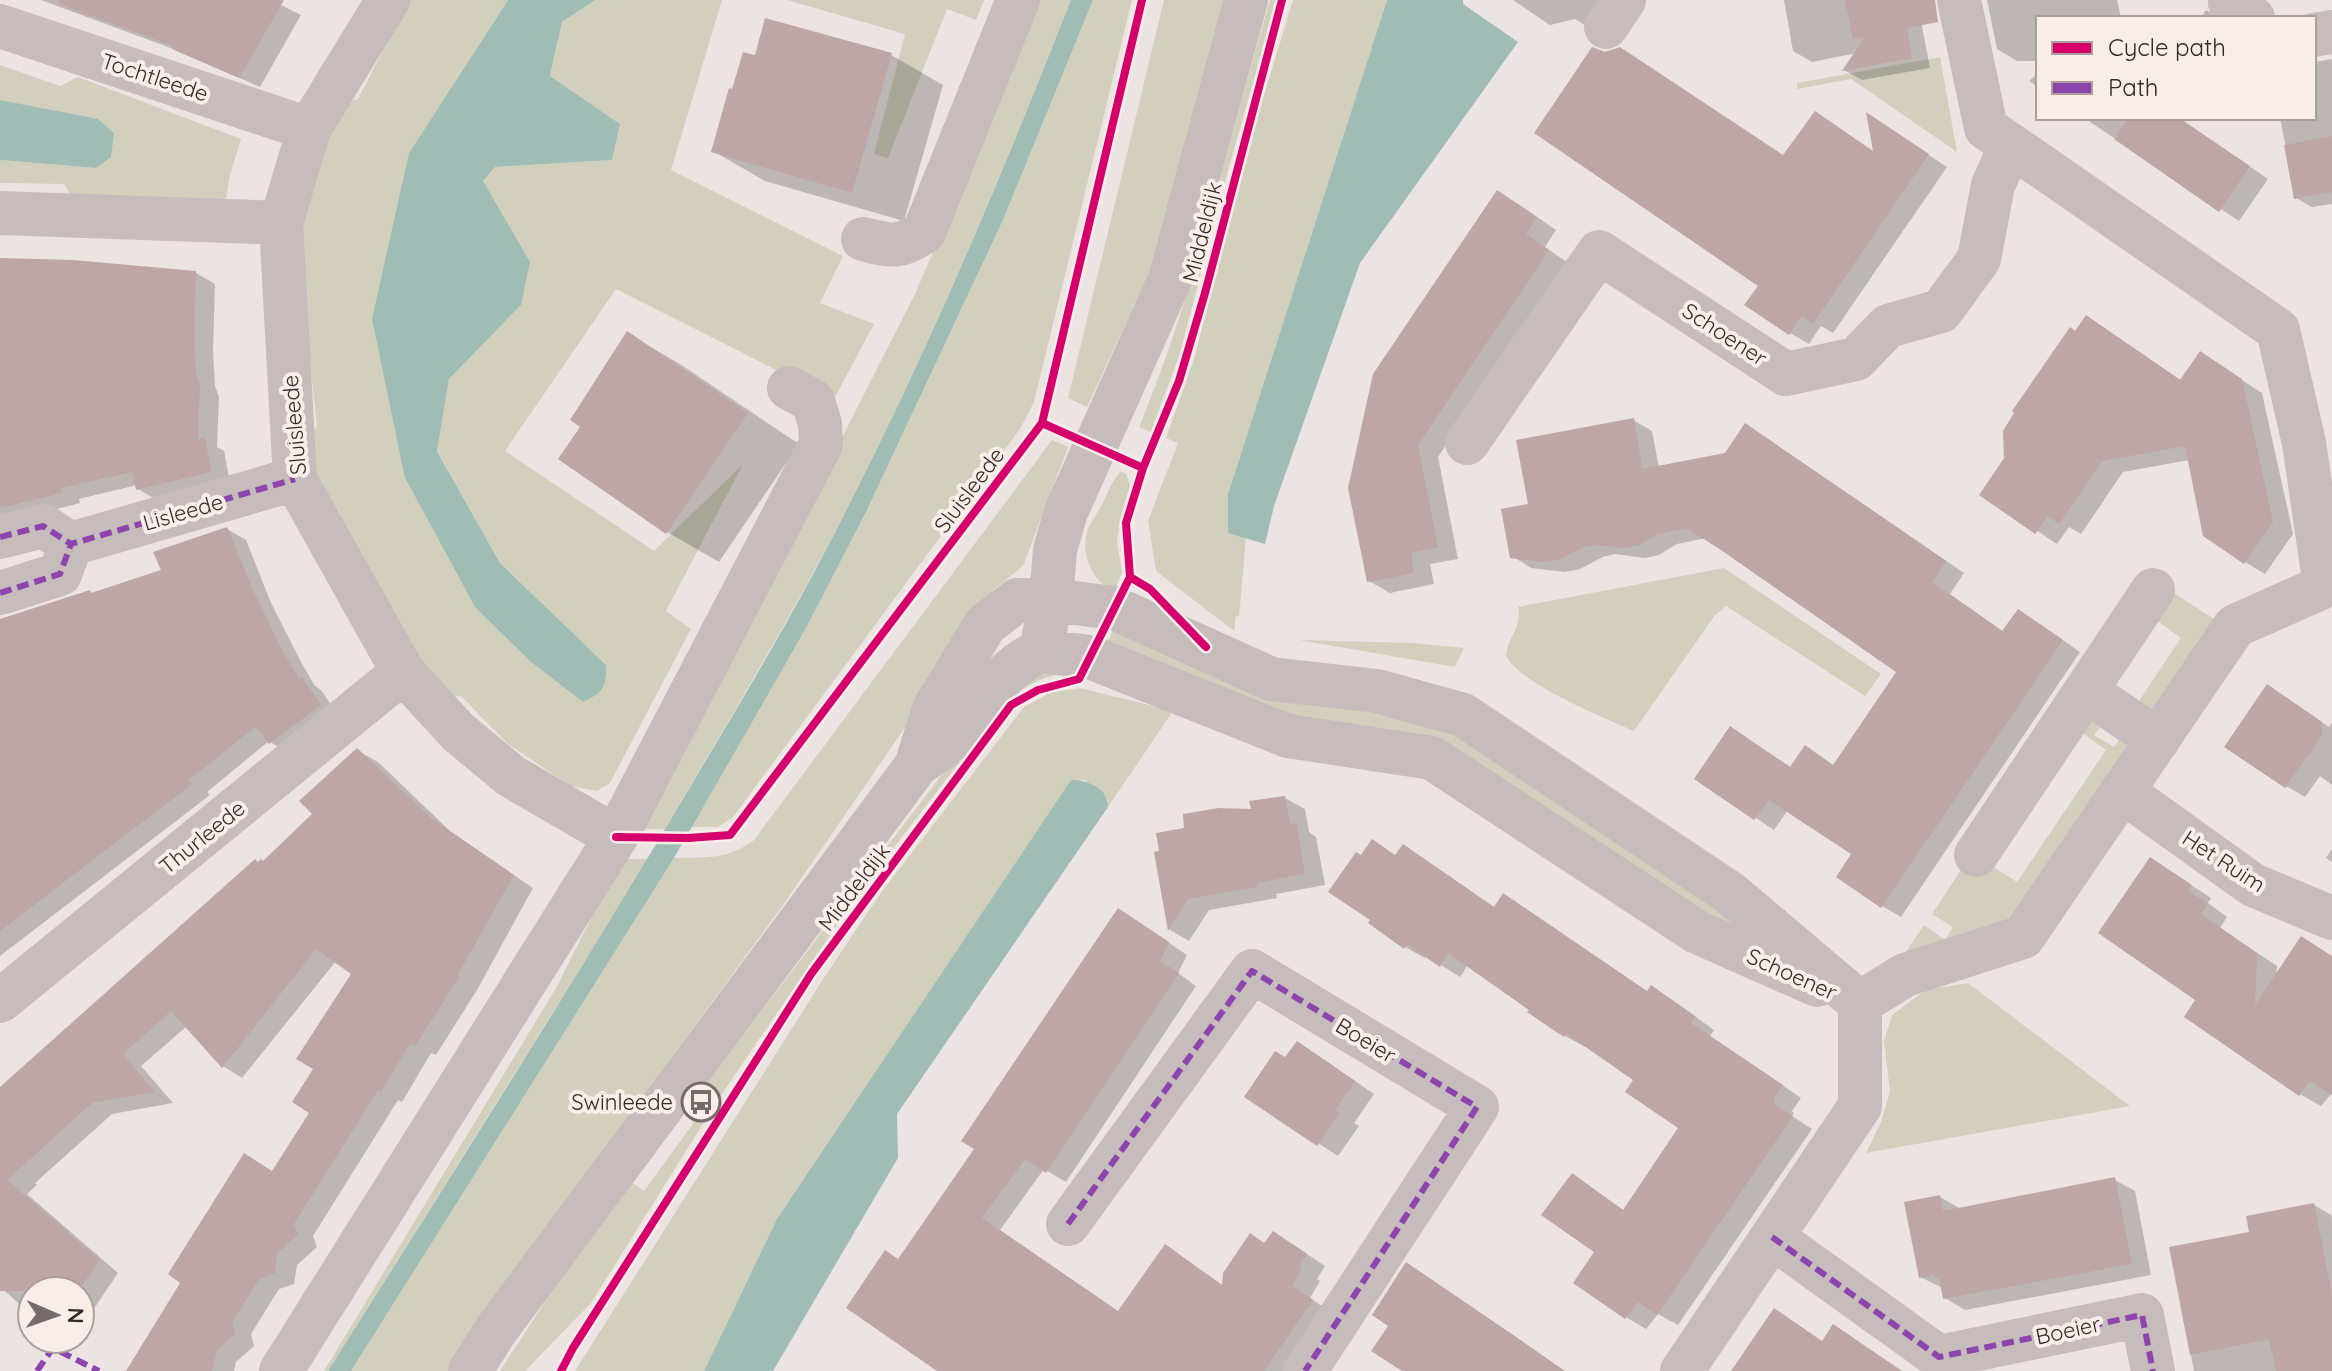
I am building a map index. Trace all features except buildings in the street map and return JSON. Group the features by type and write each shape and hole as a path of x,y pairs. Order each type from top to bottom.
{"street":[{"name":"Sluisleede","path":"388,0 309,129 281,223 295,479 403,672 458,732 511,776 616,837"},
{"path":"863,239 893,246 924,232 1018,0"},
{"name":"Middeldijk","path":"470,1371 496,1330 916,766 954,738 1007,671 1041,651 1051,600 1055,550 1066,512 1170,279 1246,0"},
{"name":"Schoener","path":"1860,1003 1905,975 2023,937 2235,626 2329,588 2318,440 2278,330 1986,128 1959,0"},
{"name":"Tochtleede","path":"0,26 309,129"},
{"name":"Schoener","path":"1467,443 1599,252 1786,374 1856,359 1888,326 1941,311 1979,259 1993,185 2011,145"},
{"path":"0,213 281,223"},
{"path":"281,1371 616,837 821,444 820,424 813,401 789,388"},
{"name":"Lisleede","path":"71,544 295,479"},
{"path":"0,537 43,526 71,544 60,574 0,593"},
{"path":"1976,855 2153,590"},
{"name":"Middeldijk","path":"916,766 934,709 985,625 1017,600 1051,600"},
{"path":"1051,600 1090,657"},
{"name":"Schoener","path":"1051,600 1114,608 1271,679 1377,691 1463,715 1730,893 1860,1003"},
{"name":"Schoener","path":"1041,651 1090,657 1288,736 1432,758 1697,932 1860,1003"},
{"name":"Thurleede","path":"0,1001 403,672"},
{"path":"2086,691 2158,740"},
{"name":"Het Ruim","path":"2122,791 2253,885 2332,918"},
{"name":"Boeier","path":"1068,1224 1252,971 1477,1107 1305,1371"},
{"path":"1682,1371 1860,1106 1860,1003"},
{"name":"Boeier","path":"1772,1237 1939,1364 2142,1315 2153,1371"}],"shaded area":[{"path":"409,0 508,0 409,153 405,478 475,607 531,662 583,702 602,688 606,665 500,563 437,450 449,379 521,305 482,182 495,167 612,160 620,124 550,76 562,22 595,0 722,0 671,170 843,256 820,303 874,324 834,399 616,289 505,451 654,551 743,464 666,611 691,629 610,783 597,791 571,786 508,744 461,696 441,697 391,614 337,508 323,503 308,442 317,426 304,306 300,215 345,101 358,99"},
{"path":"508,0 595,0 562,22 550,76 620,124 612,160 495,167 483,181 530,262 521,305 449,379 437,451 500,563 606,665 602,688 583,702 531,662 475,607 405,478 372,319 409,153"},
{"path":"787,0 984,0 976,20 947,9 888,158 874,154 905,34"},
{"path":"1037,0 1071,0 971,243 890,423 766,657 665,829 643,829 915,294 1003,90"},
{"path":"1071,0 1093,0 1003,220 866,512 806,628 674,858 351,1371 328,1371 606,926 799,600 910,380 1010,153"},
{"path":"1093,0 1132,0 1034,402 1020,429 733,817 718,827 691,827 806,628 866,512 1003,220"},
{"path":"1164,0 1228,0 1147,278 1087,407 1068,398"},
{"path":"1270,0 1277,0 1180,353 1151,432 1139,427 1178,322"},
{"path":"1293,0 1387,0 1228,494 1228,532 1246,538 1239,617 1236,616 1234,631 1156,571 1148,521 1178,443 1166,438 1194,359 1258,115"},
{"path":"1387,0 1463,0 1463,4 1518,42 1360,263 1274,506 1265,544 1228,533 1228,494"},
{"path":"1940,57 1957,152 1851,79 1797,89 1797,83"},
{"path":"0,65 60,86 78,77 241,139 225,204 72,197 64,184 0,183 0,160 96,168 8,102 0,100"},
{"path":"0,100 98,119 114,133 111,157 96,168 0,160"},
{"path":"1052,440 1068,447 1023,566 992,591 915,713 783,905 480,1319 448,1371 351,1371 674,858 726,854 754,840"},
{"path":"1121,471 1126,474 1130,485 1117,541 1122,572 1115,590 1093,573 1085,545 1089,527"},
{"path":"1724,568 1881,674 1865,696 1726,606 1715,615 1634,731 1545,689 1514,667 1506,656 1517,626 1518,607"},
{"path":"2174,593 2217,621 2153,716 2137,704 2181,638 2156,620"},
{"path":"1117,623 1326,702 1451,728 1729,908 1731,924 1314,725 1106,644"},
{"path":"1299,640 1413,643 1464,648 1455,667"},
{"path":"1047,669 1056,675 1027,686 1004,705 863,887 717,1101 701,1090 1002,696"},
{"path":"1080,688 1173,711 1108,807 1108,800 1084,780 1071,781 777,1219 704,1371 575,1371 827,973 883,890 1024,707 1052,692"},
{"path":"2089,721 2104,723 2094,735 2114,747 2123,735 2130,747 2004,925 1905,953 1924,925 1945,940 1953,927 1932,914 1972,853 2017,882 2106,750 2080,731"},
{"path":"1071,780 1096,786 1105,795 1108,807 897,1114 898,1158 773,1371 704,1371 777,1219"},
{"path":"621,859 649,859 328,1371 324,1371 556,988"},
{"path":"1968,983 2130,1106 1866,1153 1881,1122 1890,1091 1884,1041 1892,1015 1926,990"},
{"path":"705,1107 711,1111 591,1303 525,1371 500,1371 552,1291 633,1183 644,1191"}],"marked path":[{"path":"0,537 43,526 71,544 295,479"},
{"path":"0,593 60,574 71,544"},
{"path":"1068,1224 1252,971 1477,1107 1305,1371"},
{"path":"1772,1237 1939,1357 2142,1315 2153,1371"},
{"path":"37,1371 53,1348 99,1371"}],"cycle path":[{"path":"616,837 730,835 1042,423 1142,0"},
{"path":"561,1371 811,974 1011,705 1038,690 1079,679 1130,577 1126,523 1143,468 1179,381 1282,0"},
{"path":"1042,423 1143,468"},
{"path":"1130,577 1150,589 1206,647"}],"place":[{"name":"Swinleede","path":"701,1102"}]}
